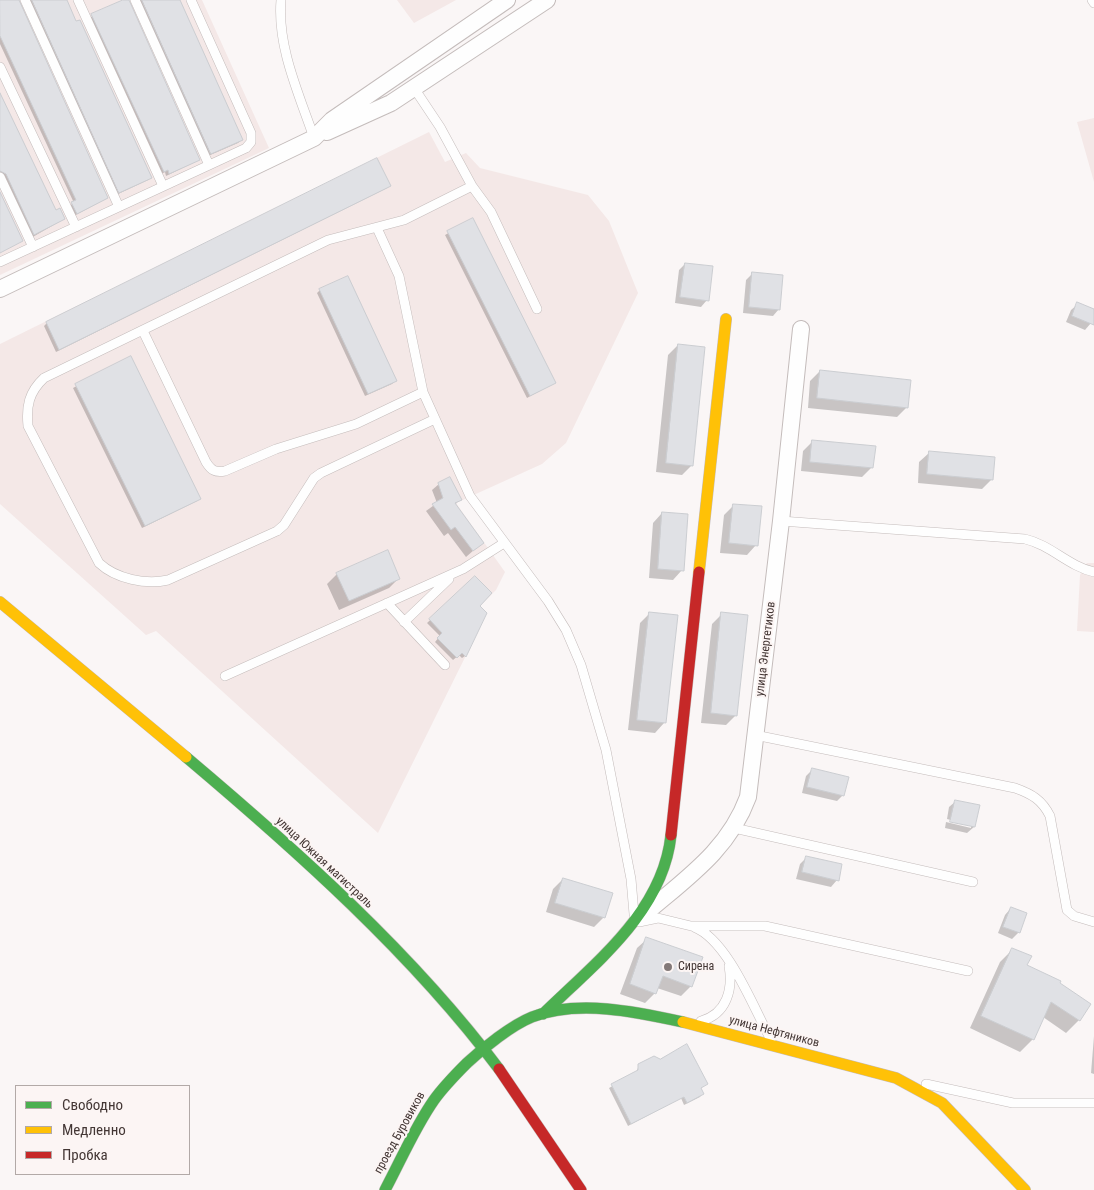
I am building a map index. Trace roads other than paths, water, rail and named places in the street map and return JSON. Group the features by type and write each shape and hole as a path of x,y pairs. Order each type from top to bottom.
{"main road":[{"path":"543,1014 634,924 653,892 670,846 726,319"},
{"name":"улица Южная магистраль","path":"0,602 226,791 301,859 415,970 483,1048 581,1190"},
{"name":"улица Нефтяников","path":"483,1048 520,1022 543,1014 582,1010 611,1010 684,1022 773,1045 896,1078 942,1103 1025,1190"},
{"name":"проезд Буровиков","path":"385,1190 433,1101 444,1085 483,1048"}],"street":[{"path":"314,138 332,120 507,0"},
{"path":"0,289 314,138 374,112 414,88 547,0"},
{"name":"улица Энергетиков","path":"634,924 722,846 734,828 748,797 782,520 801,330"}],"lane":[{"path":"25,0 120,207"},
{"path":"78,0 163,186"},
{"path":"135,0 209,165"},
{"path":"0,262 246,148 251,142 251,133 191,0"},
{"path":"281,0 279,19 284,46 314,138"},
{"path":"0,66 76,227"},
{"path":"414,88 440,127 472,186 491,212 537,309"},
{"path":"0,177 32,247"},
{"path":"435,419 321,473 314,478 284,525 277,531 168,580 156,582 142,581 106,570 92,554 28,426 28,404 30,395 44,378 328,240 404,220 472,186"},
{"path":"377,228 399,276 423,392 473,502 558,617 573,646 588,684 606,750 631,879 634,924 658,918 690,926 704,931 712,937 726,956 773,1045"},
{"path":"143,331 206,462 210,469 217,473 226,471 276,449 356,424 423,392"},
{"path":"782,520 1025,539 1040,542 1067,561 1094,572"},
{"path":"225,676 472,565 504,543"},
{"path":"404,622 454,573"},
{"path":"387,603 445,665"},
{"path":"755,735 1015,788 1032,794 1044,803 1050,816 1067,910 1074,916 1094,922"},
{"path":"734,828 973,882"},
{"path":"690,926 765,926 968,970"},
{"path":"684,1022 708,1019 725,1004 730,984 726,956"},
{"path":"896,1078 1014,1103 1094,1103"}],"place":[{"name":"Сирена","path":"668,967"}]}
